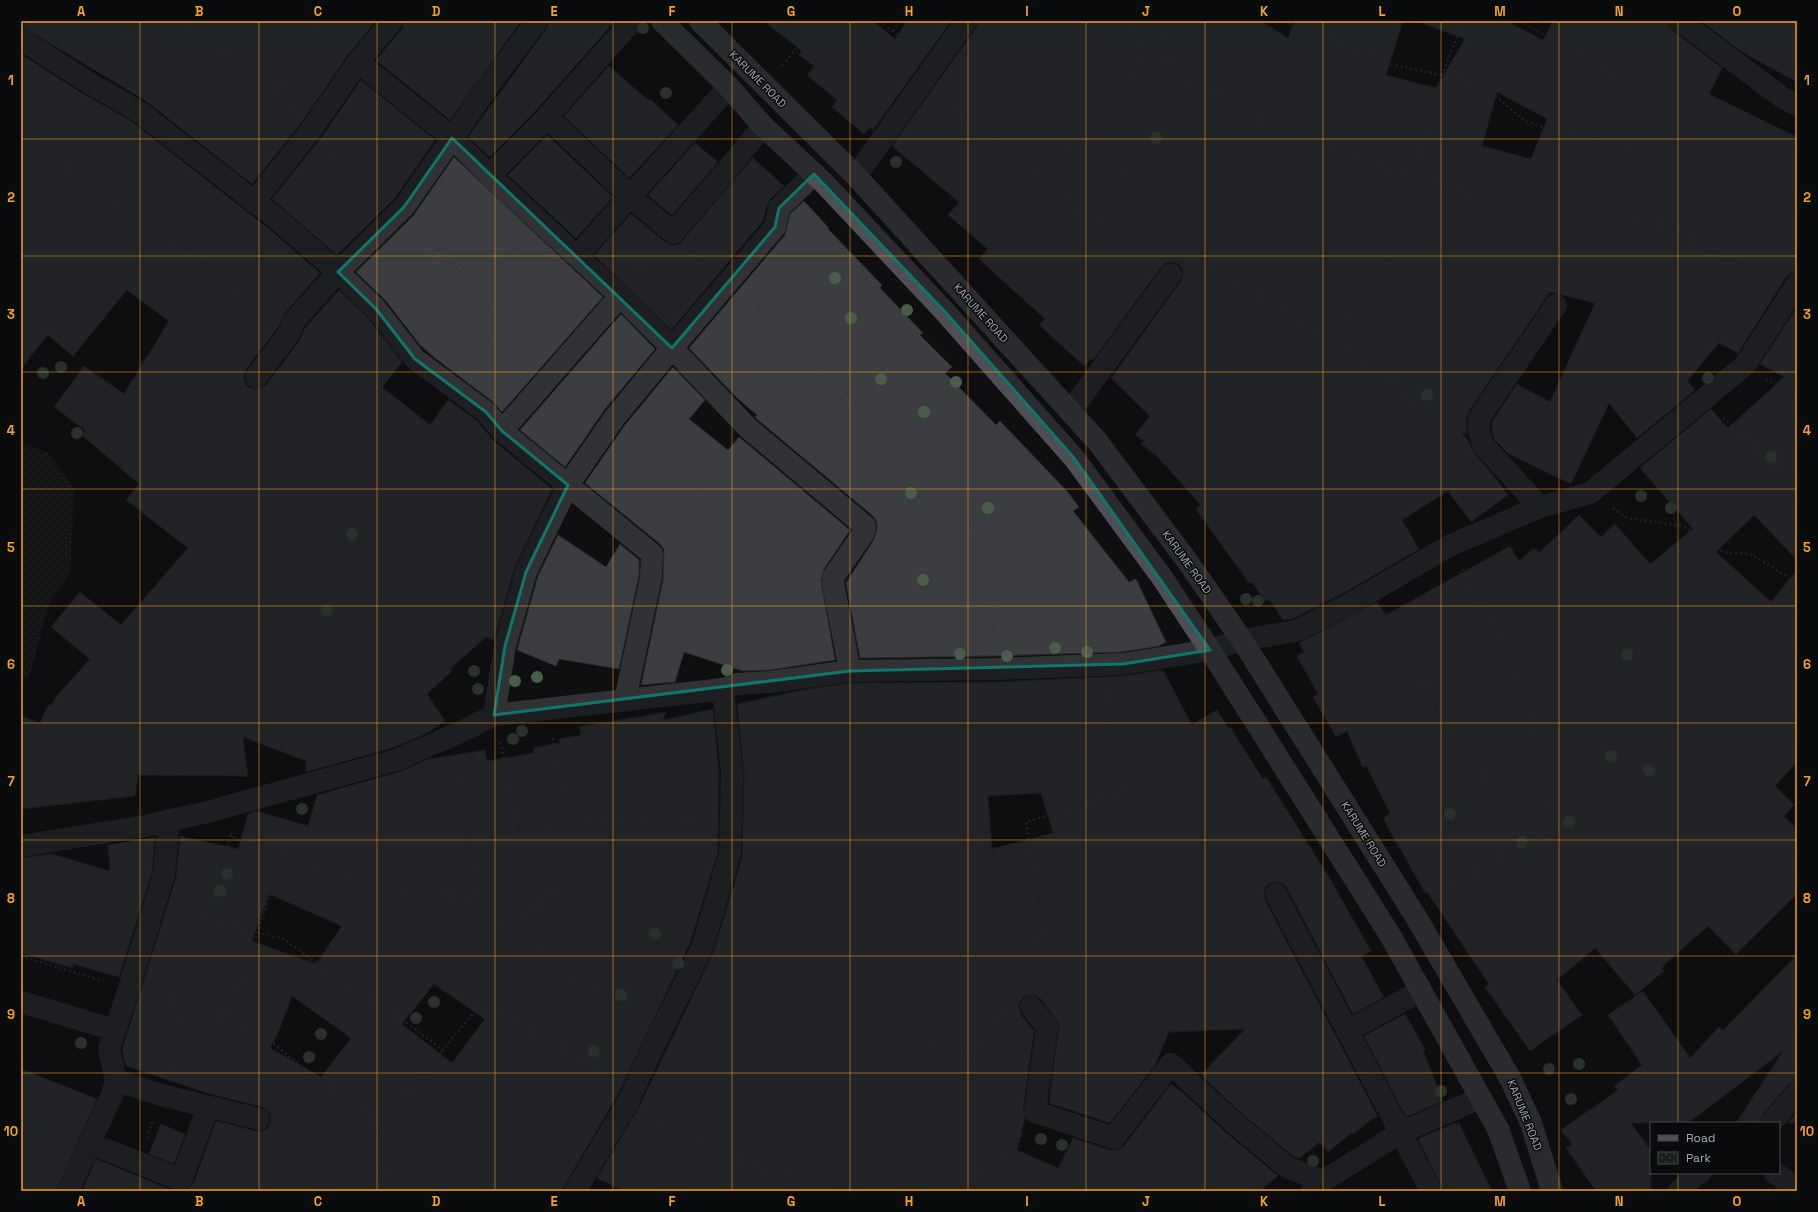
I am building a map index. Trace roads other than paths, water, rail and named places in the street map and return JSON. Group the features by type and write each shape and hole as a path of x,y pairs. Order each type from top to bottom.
{"main road":[{"path":"662,21 729,87 763,126 814,174 946,313 1074,458 1160,576 1210,650 1390,935 1498,1129 1520,1191"},
{"name":"KARUME ROAD","path":"703,22 856,176 1070,412 1096,441 1185,558 1242,640 1416,917 1510,1078 1531,1123 1552,1191"}],"street":[{"path":"254,202 311,130 358,63 392,21"},
{"path":"256,377 290,332 294,321 338,272 404,207 452,138 538,21"},
{"path":"494,180 547,117 632,21"},
{"path":"856,176 966,21"},
{"path":"1680,21 1777,93 1797,105"},
{"path":"21,39 86,81 138,111 277,219 338,272 376,309 415,359 486,412 502,431 652,554 652,577 625,700"},
{"path":"358,63 452,138 494,180 618,294 748,428 865,526 863,534 834,576 850,671"},
{"path":"577,256 729,87"},
{"path":"547,117 630,196 673,232 763,126"},
{"path":"494,715 505,646 526,572 568,485 615,417 775,227 779,208 814,174"},
{"path":"1070,412 1171,274"},
{"path":"21,846 145,826 207,812 396,760 448,738 494,715 724,689 736,684 770,682 850,671 995,669 1123,664 1210,650 1242,640 1296,631 1354,602 1452,545 1540,507 1590,493 1745,365 1795,286"},
{"path":"502,431 618,294"},
{"path":"1540,507 1483,445 1479,431 1479,418 1556,306"},
{"path":"575,1191 631,1094 702,948 730,854 732,772 724,689"},
{"path":"68,1191 112,1095 116,1080 109,1050 164,874 170,820"},
{"path":"1276,894 1431,1191"},
{"path":"1347,1031 1421,991"},
{"path":"21,1002 115,1030"},
{"path":"1031,1007 1047,1027 1034,1112 1114,1138 1171,1064 1232,1121 1287,1168 1318,1186 1400,1134 1480,1098"},
{"path":"116,1080 161,1095 259,1119"},
{"path":"1771,1122 1797,1093"},
{"path":"90,1143 176,1178 182,1178 208,1107"},
{"path":"1679,1191 1698,1174"},
{"path":"1776,1174 1797,1188"}]}
